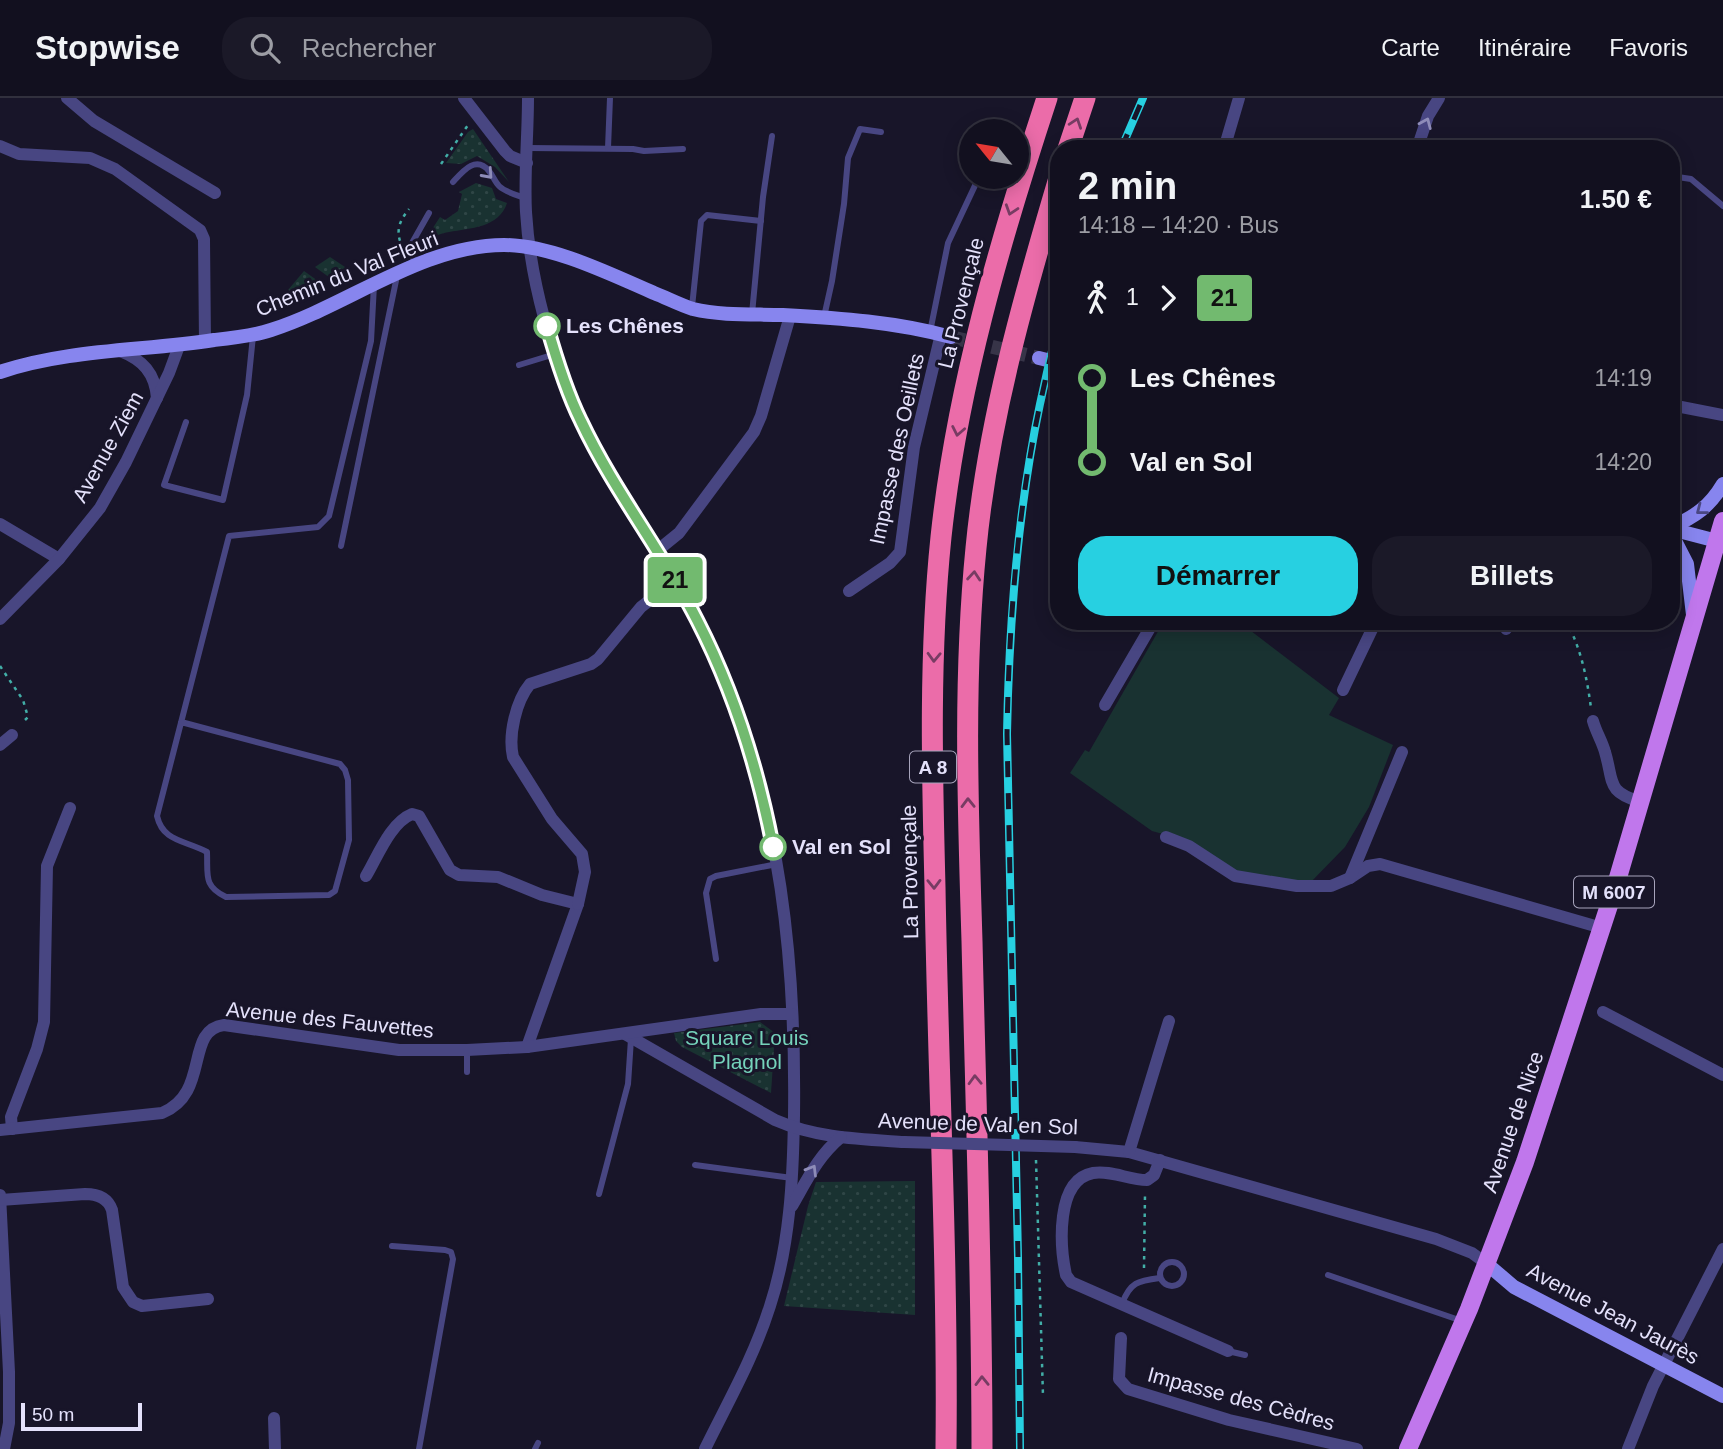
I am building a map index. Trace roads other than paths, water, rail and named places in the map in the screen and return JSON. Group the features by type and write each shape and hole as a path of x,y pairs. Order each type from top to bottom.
{"highway":[{"name":"La Provençale","path":"946,1449 933,804 933,683 937,590 951,467 967,380 1007,221 1047,98"},
{"path":"1071,140 1085,98"},
{"name":"A 8","path":"982,1449 968,797 971,619 976,546 1004,385 1050,210"}],"main road":[{"name":"Avenue de Nice","path":"1408,1449 1464,1322 1525,1162 1641,802 1723,522"}],"street":[{"path":"66,98 93,121 215,193"},
{"path":"464,98 505,151 527,163"},
{"path":"528,98 525,209 530,248 555,354 580,421 613,481 679,587 715,659 738,718 766,810 788,938 793,1014 794,1128 790,1209 778,1276 763,1328 705,1449"},
{"path":"1227,140 1239,98"},
{"path":"1420,140 1428,116 1439,98"},
{"path":"0,146 19,154 90,158 115,169 200,230 204,239 205,342"},
{"name":"Chemin du Val Fleuri","path":"0,372 55,360 179,346 253,334 286,324 374,285 398,274 414,261 475,248 504,245 530,248 598,270 692,308 715,312 824,318 941,334"},
{"path":"658,550 679,533 754,432 765,404 790,316"},
{"name":"Impasse des Oeillets","path":"849,591 890,563 900,552 914,447 941,334"},
{"name":"Avenue Ziem","path":"0,620 59,559 100,508 173,366 179,346"},
{"path":"120,351 142,362 156,383 157,398"},
{"path":"1039,358 1050,361"},
{"path":"1680,407 1723,415"},
{"path":"1680,524 1709,505 1723,484"},
{"path":"0,524 59,559"},
{"path":"1680,532 1717,541"},
{"path":"1680,549 1687,564 1694,620"},
{"path":"527,1047 578,904 585,873 582,854 552,819 513,757 516,713 524,691 530,684 591,664 641,607 654,597 679,587"},
{"path":"1105,705 1149,630"},
{"path":"1343,690 1372,630"},
{"path":"1593,721 1615,788 1624,797 1641,802"},
{"path":"0,745 12,735"},
{"path":"1350,878 1402,752"},
{"path":"6,1130 37,1049 44,1022 47,866 70,808"},
{"path":"366,876 403,818 412,814 419,816 450,870 459,875 498,877 542,895 578,904"},
{"path":"1166,837 1189,846 1235,876 1297,886 1331,886 1368,866 1380,864 1602,928"},
{"path":"1604,1012 1723,1075"},
{"name":"Avenue des Fauvettes","path":"6,1130 162,1113 169,1110 183,1099 191,1087 201,1042 207,1032 216,1026 398,1050 467,1050 527,1047 628,1036 666,1026 761,1014 793,1014"},
{"path":"1129,1152 1169,1021"},
{"path":"628,1036 775,1120 794,1128"},
{"name":"Avenue de Val en Sol","path":"794,1128 841,1137 904,1142 1075,1147 1129,1152 1436,1239 1472,1253 1487,1264"},
{"path":"790,1209 816,1162 841,1137"},
{"path":"1160,1160 1154,1175 1147,1181 1105,1173 1091,1173 1079,1179 1065,1204 1064,1267 1068,1279 1228,1351"},
{"path":"4,1449 9,1423 9,1372 0,1197 94,1194 103,1198 112,1210 123,1287 133,1302 142,1306 208,1299"},
{"path":"1628,1449 1663,1366 1723,1249"},
{"name":"Avenue Jean Jaurès","path":"1487,1264 1514,1287 1723,1396"},
{"name":"Impasse des Cèdres","path":"1121,1338 1119,1379 1128,1389 1229,1420 1357,1449"},
{"path":"274,1418 275,1449"}],"lane":[{"path":"608,148 610,98"},
{"path":"824,318 832,281 848,158 860,129 881,132"},
{"path":"752,314 772,136"},
{"path":"528,148 645,151 682,149"},
{"path":"453,182 471,165 478,163 486,167 498,185 506,191 527,198"},
{"path":"1680,177 1691,179 1723,206"},
{"path":"941,334 948,243 973,189"},
{"path":"414,261 412,243 429,213"},
{"path":"692,308 701,221 708,215 761,221"},
{"path":"341,546 398,274"},
{"path":"181,722 340,764 348,780 349,840 335,891 329,895 226,897 213,890 208,881 207,852 160,829 157,816 181,722 229,536 318,527 329,516 371,341 374,285"},
{"path":"186,422 164,485 223,500 247,395 253,334"},
{"path":"519,365 555,354"},
{"path":"716,959 706,893 710,879 777,864"},
{"path":"599,1194 628,1084 628,1036"},
{"path":"467,1050 467,1072"},
{"path":"695,1165 792,1178"},
{"path":"391,1246 445,1250 451,1252 453,1259 419,1449"},
{"path":"1328,1275 1464,1322"},
{"path":"1122,1304 1130,1287 1144,1280 1160,1278"},
{"path":"1228,1351 1245,1355"}],"tunnel":[{"path":"951,337 1039,358"}],"railway":[{"path":"1125,140 1143,98"},
{"path":"1020,1449 1008,692 1012,609 1025,486 1050,359"}],"place":[{"name":"Les Chênes","path":"547,326"},
{"name":"Val en Sol","path":"773,847"}],"park label":[{"name":"Square Louis Plagnol","path":"747,1050"}]}
